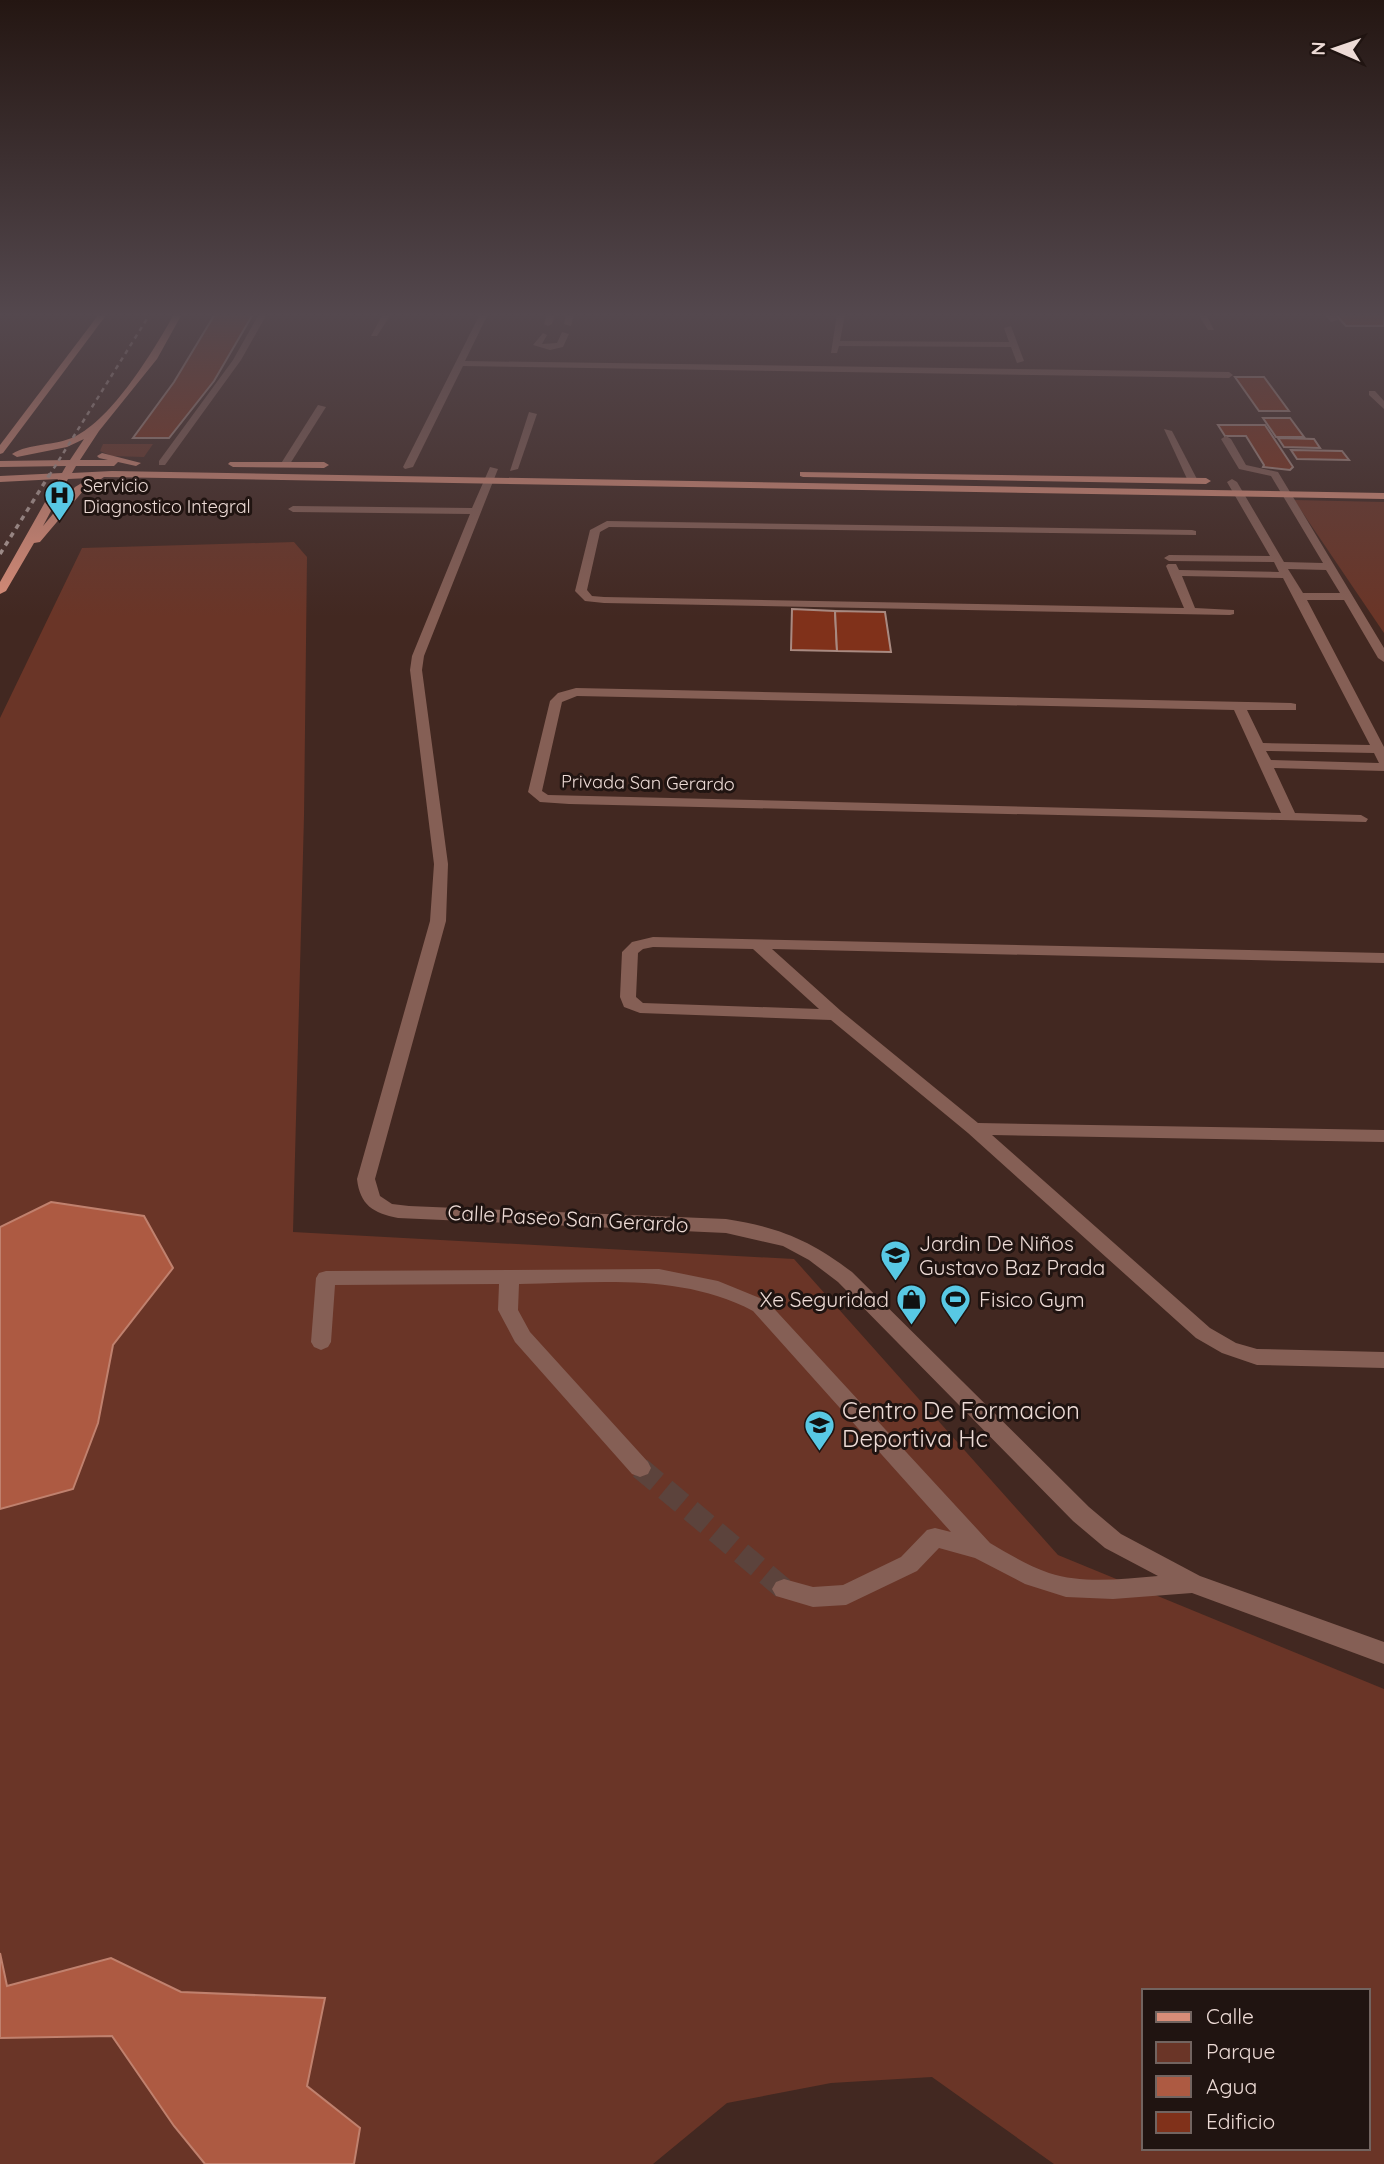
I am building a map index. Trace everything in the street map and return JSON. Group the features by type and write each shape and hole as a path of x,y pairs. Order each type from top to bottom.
{"main road":[{"path":"0,453 28,415"},
{"path":"0,591 65,475 107,415"},
{"path":"0,453 46,450 95,430"},
{"path":"85,445 90,451 104,457 136,463"},
{"path":"0,464 174,463"},
{"path":"215,464 339,466"},
{"path":"394,467 421,468"},
{"path":"488,473 513,469 733,473"},
{"path":"0,479 112,474 488,473 1384,496"},
{"path":"25,549 42,535 88,482 112,474"},
{"path":"788,474 1384,485"}],"street":[{"path":"162,463 197,415"},
{"path":"285,465 316,415"},
{"path":"408,467 434,415"},
{"path":"513,469 532,415"},
{"path":"1167,431 1193,481"},
{"path":"1226,439 1242,467 1273,473 1384,658"},
{"name":"Calle Paseo San Gerardo","path":"488,473 418,656 418,683 441,864 441,902 366,1179 366,1194 373,1204 384,1209 405,1211 726,1226 760,1230 792,1240 815,1252 845,1277 1081,1514 1113,1541 1192,1583 1384,1653"},
{"path":"1232,482 1299,596 1380,754"},
{"path":"293,509 475,511"},
{"path":"1192,533 607,524 595,530 581,591 589,598 604,600 1230,612"},
{"path":"1158,532 1191,611"},
{"path":"1169,558 1281,567"},
{"path":"1175,573 1328,566"},
{"path":"1299,596 1347,597"},
{"name":"Privada San Gerardo","path":"1291,707 576,692 556,701 535,792 545,799 569,800 1361,819"},
{"path":"1239,706 1290,817"},
{"path":"1260,747 1380,754"},
{"path":"1267,764 1384,767"},
{"path":"835,1015 649,1010 630,1003 630,952 638,945 653,942 1384,958"},
{"path":"759,946 835,1015 974,1129 1203,1333 1229,1348 1257,1357 1384,1360"},
{"path":"974,1129 1384,1136"},
{"path":"321,1342 326,1278 659,1276 697,1281 733,1291 760,1306 982,1550"},
{"path":"509,1277 508,1310 522,1338 640,1468"},
{"path":"784,1589 813,1597 846,1595 909,1564 935,1537 982,1550 1018,1571 1065,1587 1117,1589 1192,1583"}],"green space":[{"path":"103,444 153,444 144,457 112,456 100,451"},
{"path":"1294,500 1384,502 1384,633"},
{"path":"294,542 307,557 304,816 293,1232 794,1259 1058,1555 1384,1689 1384,2164 1054,2164 932,2077 831,2083 727,2103 653,2164 0,2164 0,718 82,548"}],"water":[{"path":"51,1202 144,1216 173,1268 113,1345 98,1423 73,1489 0,1509 0,1227"},
{"path":"0,1953 7,1986 111,1958 181,1992 325,1998 307,2086 360,2128 354,2164 205,2164 174,2126 112,2036 0,2038"}],"building":[{"path":"150,415 187,415 169,438 133,438"},
{"path":"1263,418 1290,418 1304,437 1276,437"},
{"path":"1218,425 1265,425 1293,467 1290,470 1263,467 1246,436 1225,436"},
{"path":"1278,438 1314,439 1320,448 1284,447"},
{"path":"1291,450 1342,451 1349,460 1297,459"},
{"path":"792,609 835,611 837,651 791,650"},
{"path":"835,611 885,612 891,652 837,651"}],"tunnel":[{"path":"640,1468 784,1589"}],"railway":[{"path":"49,476 87,415"},
{"path":"0,554 50,474"}],"place":[{"name":"Servicio Diagnostico Integral","path":"60,523"},
{"name":"Jardin De Niños Gustavo Baz Prada","path":"896,1283"},
{"name":"Xe Seguridad","path":"912,1327"},
{"name":"Fisico Gym","path":"956,1327"},
{"name":"Centro De Formacion Deportiva Hc","path":"819,1452"}]}
